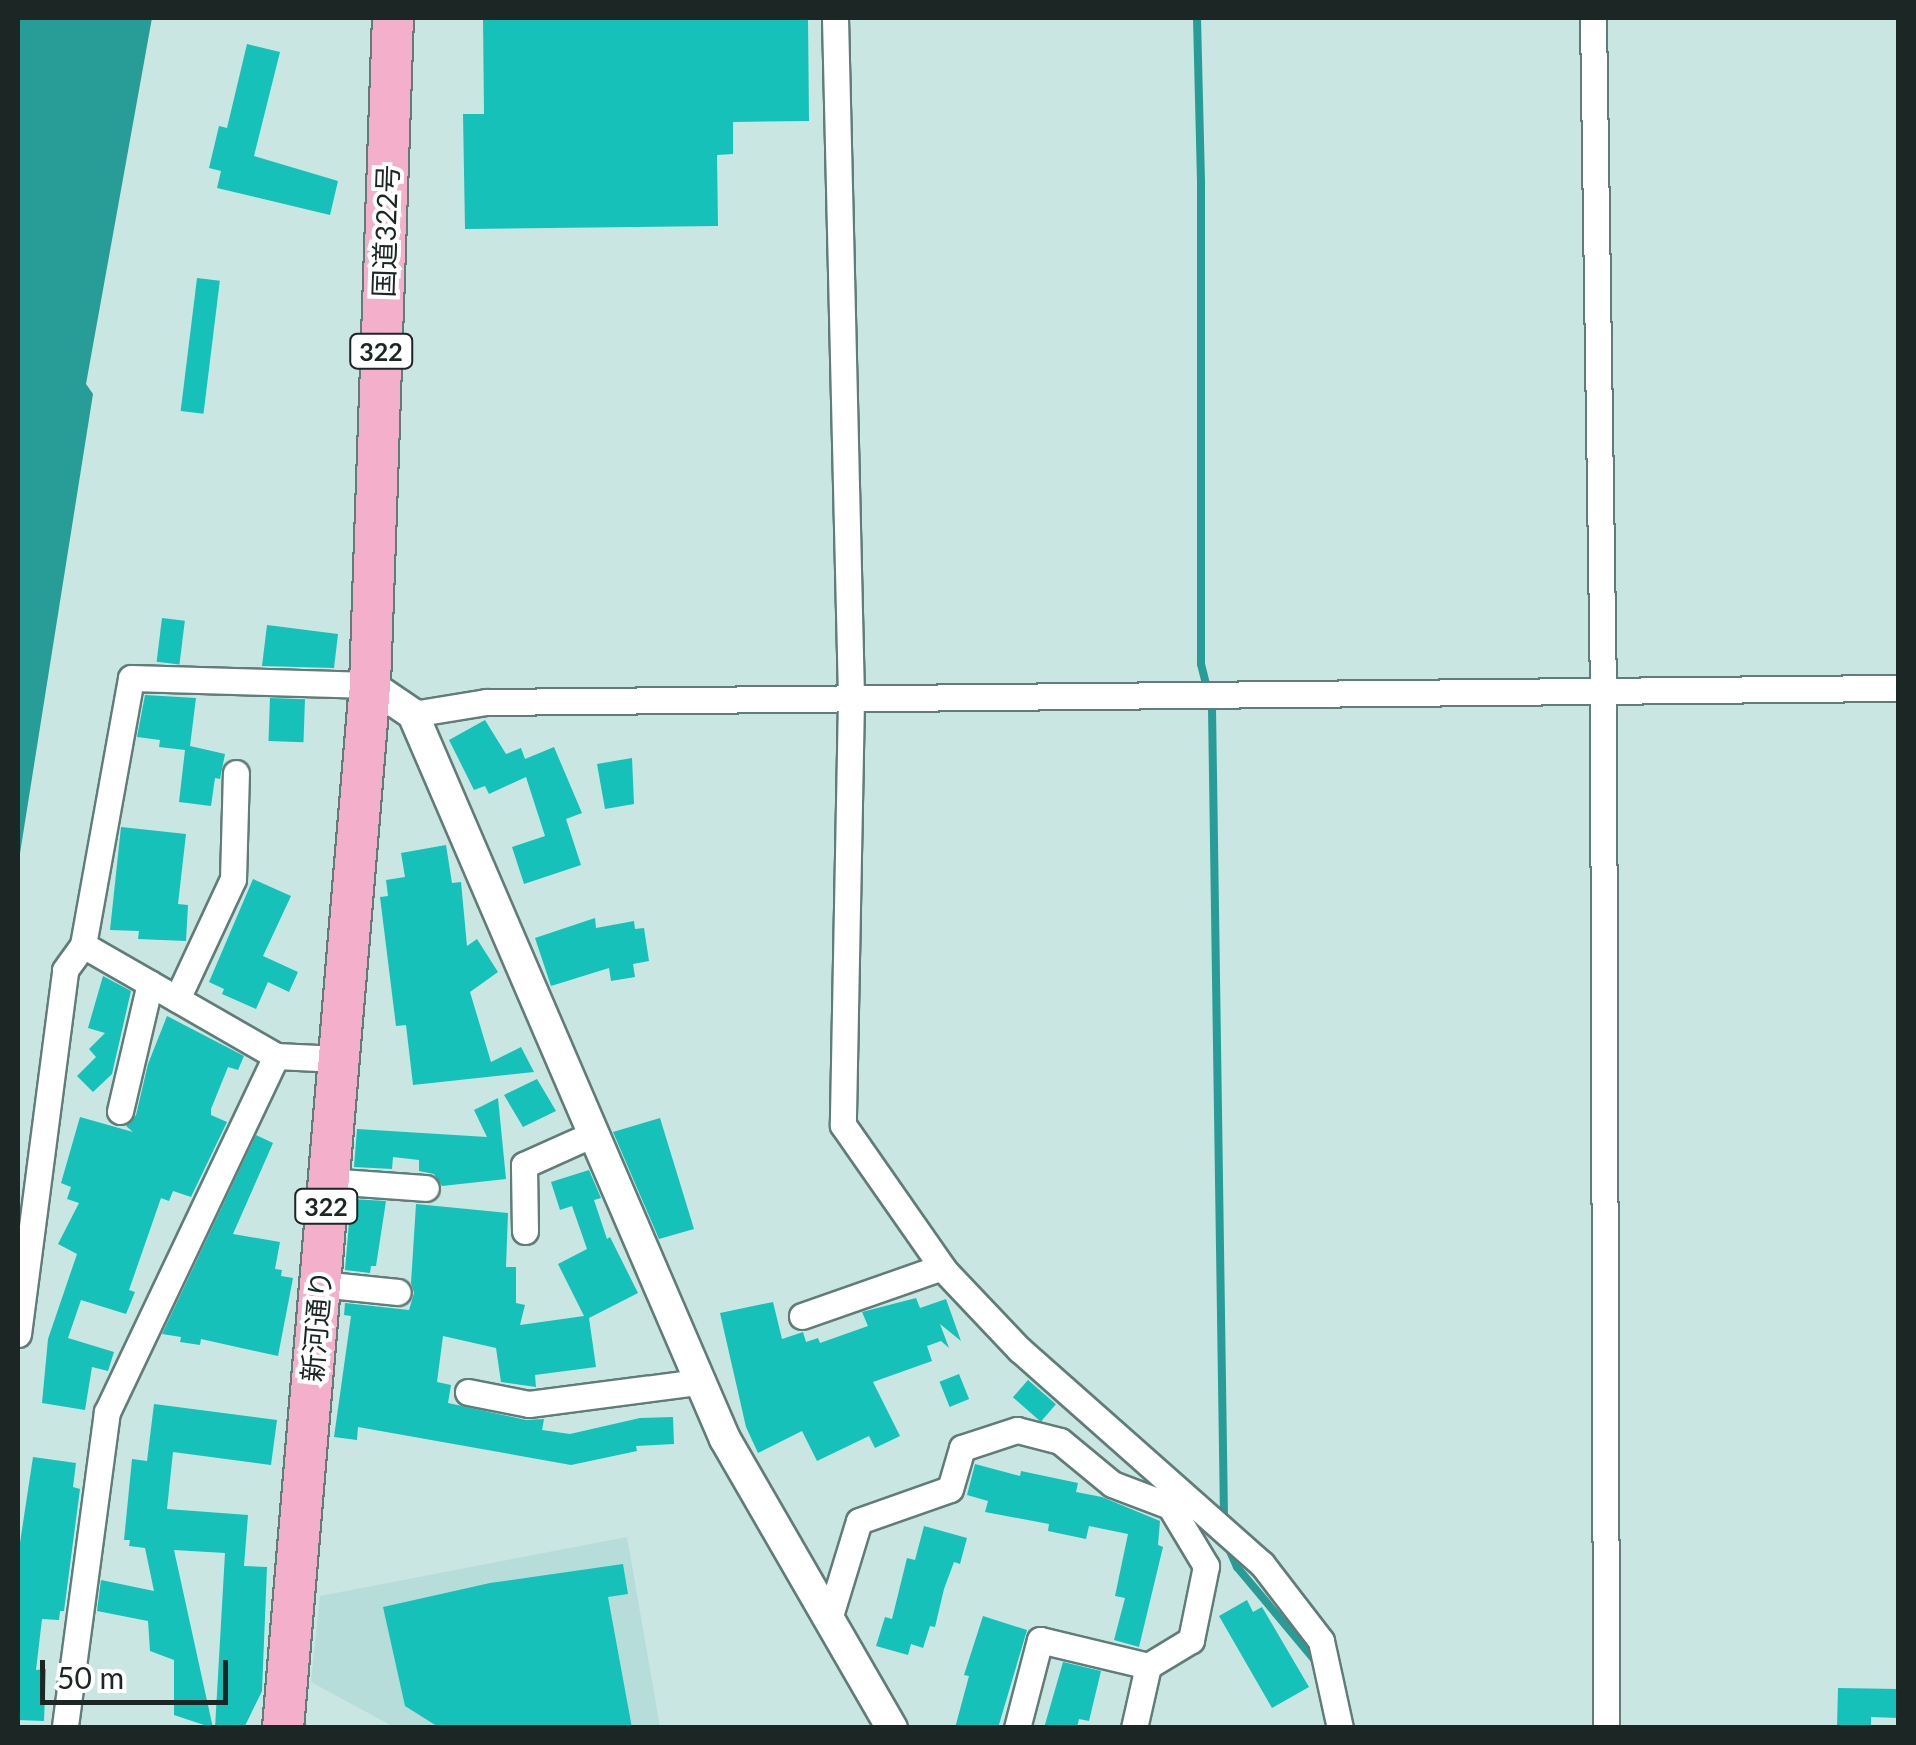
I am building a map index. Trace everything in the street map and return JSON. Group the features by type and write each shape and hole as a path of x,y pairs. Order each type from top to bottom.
{"highway":[{"name":"国道322号","path":"370,685 393,18"},
{"name":"新河通り","path":"283,1728 370,685"}],"street":[{"path":"835,18 852,699 843,1126 942,1266 1020,1350 1262,1564 1321,1641 1340,1728"},
{"path":"1593,18 1603,693 1606,1728"},
{"path":"18,1334 66,970 83,946 131,678 370,685 413,714 725,1439 892,1728"},
{"path":"413,714 486,702 1898,688"},
{"path":"177,999 232,878 236,774"},
{"path":"83,946 276,1056 338,1059"},
{"path":"120,1112 150,983"},
{"path":"65,1726 107,1412 276,1056"},
{"path":"525,1231 524,1164 593,1134"},
{"path":"328,1182 426,1188"},
{"path":"802,1316 942,1266"},
{"path":"320,1284 398,1292"},
{"path":"468,1392 529,1404 699,1382"},
{"path":"829,1619 859,1521 950,1489 962,1448 1017,1430 1060,1441 1112,1484 1170,1506 1206,1566 1191,1640 1148,1666 1040,1640 1017,1728"},
{"path":"1134,1728 1148,1666"}],"shaded area":[{"path":"627,1537 660,1727 394,1727 311,1682 320,1596"}],"water":[{"path":"18,18 152,18 86,384 93,394 18,866"}],"building":[{"path":"483,18 808,18 809,121 733,122 733,154 717,155 718,226 465,229 463,114 484,114"},
{"path":"247,44 280,52 254,156 338,181 330,215 217,188 221,171 209,168 219,126 227,128"},
{"path":"197,278 220,281 203,414 181,411"},
{"path":"162,618 185,621 179,664 157,662"},
{"path":"267,625 338,634 334,668 262,666"},
{"path":"145,695 196,698 190,746 225,754 220,779 215,778 211,806 179,802 185,750 159,747 160,740 137,737"},
{"path":"270,698 305,699 303,742 268,741"},
{"path":"485,720 506,754 521,748 525,759 554,747 582,813 566,819 581,865 524,884 512,847 545,836 526,777 489,794 485,786 474,790 449,740"},
{"path":"632,758 634,804 605,809 597,764"},
{"path":"121,827 186,834 178,904 188,905 186,941 138,939 139,931 110,930"},
{"path":"446,845 452,883 461,882 467,946 477,939 498,972 470,992 491,1062 521,1047 534,1072 413,1085 406,1025 396,1026 380,897 388,896 386,880 405,877 401,853"},
{"path":"253,879 291,896 263,956 298,972 289,992 268,982 256,1009 222,994 224,989 209,982"},
{"path":"595,918 596,928 634,921 635,929 644,928 649,961 633,964 635,977 611,981 609,968 551,986 535,938"},
{"path":"103,976 131,991 112,1074 93,1092 77,1076 96,1057 89,1049 105,1033 88,1028"},
{"path":"167,1016 244,1056 238,1070 228,1067 211,1109 211,1115 227,1122 191,1197 173,1191 169,1201 161,1198 129,1290 135,1292 126,1314 81,1300 68,1338 114,1352 108,1371 92,1367 85,1410 42,1403 48,1339 77,1254 58,1244 79,1203 67,1199 71,1187 61,1183 80,1117 133,1132 126,1126 136,1115 148,1064"},
{"path":"537,1079 556,1111 523,1127 504,1095"},
{"path":"498,1098 506,1179 442,1186 434,1174 419,1171 419,1160 393,1157 392,1169 354,1167 357,1129 487,1137 474,1110"},
{"path":"660,1118 694,1229 659,1239 613,1132"},
{"path":"256,1135 273,1143 233,1234 280,1242 275,1269 282,1270 281,1276 293,1278 278,1356 201,1339 200,1345 180,1342 181,1337 162,1334"},
{"path":"589,1170 601,1198 594,1200 607,1239 610,1237 638,1293 589,1318 596,1367 535,1375 536,1387 501,1382 496,1348 443,1336 437,1382 451,1385 448,1403 526,1420 544,1419 542,1430 570,1434 640,1418 673,1417 674,1444 636,1446 637,1451 571,1465 358,1427 357,1440 334,1437 351,1316 344,1315 345,1303 409,1310 414,1293 411,1283 416,1204 508,1213 506,1267 516,1267 516,1303 525,1305 520,1325 584,1316 558,1264 587,1249 572,1206 560,1210 551,1182"},
{"path":"351,1199 386,1201 376,1266 371,1266 370,1273 345,1270"},
{"path":"916,1298 920,1308 946,1299 961,1341 940,1324 949,1348 941,1341 927,1346 932,1361 873,1382 900,1436 875,1448 869,1436 817,1461 802,1431 758,1453 746,1427 720,1313 773,1302 782,1339 803,1332 806,1342 818,1338 820,1343 868,1326 862,1312"},
{"path":"959,1374 969,1399 950,1407 940,1382"},
{"path":"1028,1380 1056,1404 1041,1422 1013,1397"},
{"path":"154,1404 277,1420 271,1465 173,1452 167,1509 248,1515 244,1566 267,1567 262,1691 244,1728 215,1728 225,1553 174,1550 213,1728 174,1715 174,1660 150,1651 148,1621 97,1611 101,1580 154,1591 145,1548 129,1546 130,1540 124,1540 132,1459 147,1461"},
{"path":"33,1457 76,1463 73,1487 80,1489 64,1611 60,1611 59,1620 42,1619 36,1670 46,1669 44,1721 18,1720 18,1556"},
{"path":"975,1464 1020,1476 1021,1471 1078,1483 1076,1492 1102,1497 1160,1521 1158,1545 1163,1547 1139,1647 1114,1640 1125,1598 1115,1596 1128,1534 1089,1526 1086,1539 1048,1531 1049,1524 985,1512 988,1501 967,1495"},
{"path":"924,1526 967,1538 960,1564 954,1562 944,1589 935,1627 930,1626 923,1648 911,1644 908,1655 876,1646 885,1617 892,1619 907,1558 915,1560"},
{"path":"623,1564 628,1594 608,1597 632,1728 440,1728 405,1706 383,1607 490,1583"},
{"path":"1247,1600 1253,1612 1262,1607 1309,1687 1272,1708 1219,1616"},
{"path":"983,1616 1027,1630 998,1728 955,1728 969,1676 964,1675"},
{"path":"1063,1662 1101,1671 1089,1721 1079,1719 1077,1728 1044,1728"},
{"path":"1838,1688 1898,1689 1898,1718 1871,1717 1871,1728 1837,1728"}],"waterway":[{"path":"1197,18 1201,664 1212,708 1224,1521"},
{"path":"1225,1540 1237,1567 1314,1659"}]}
